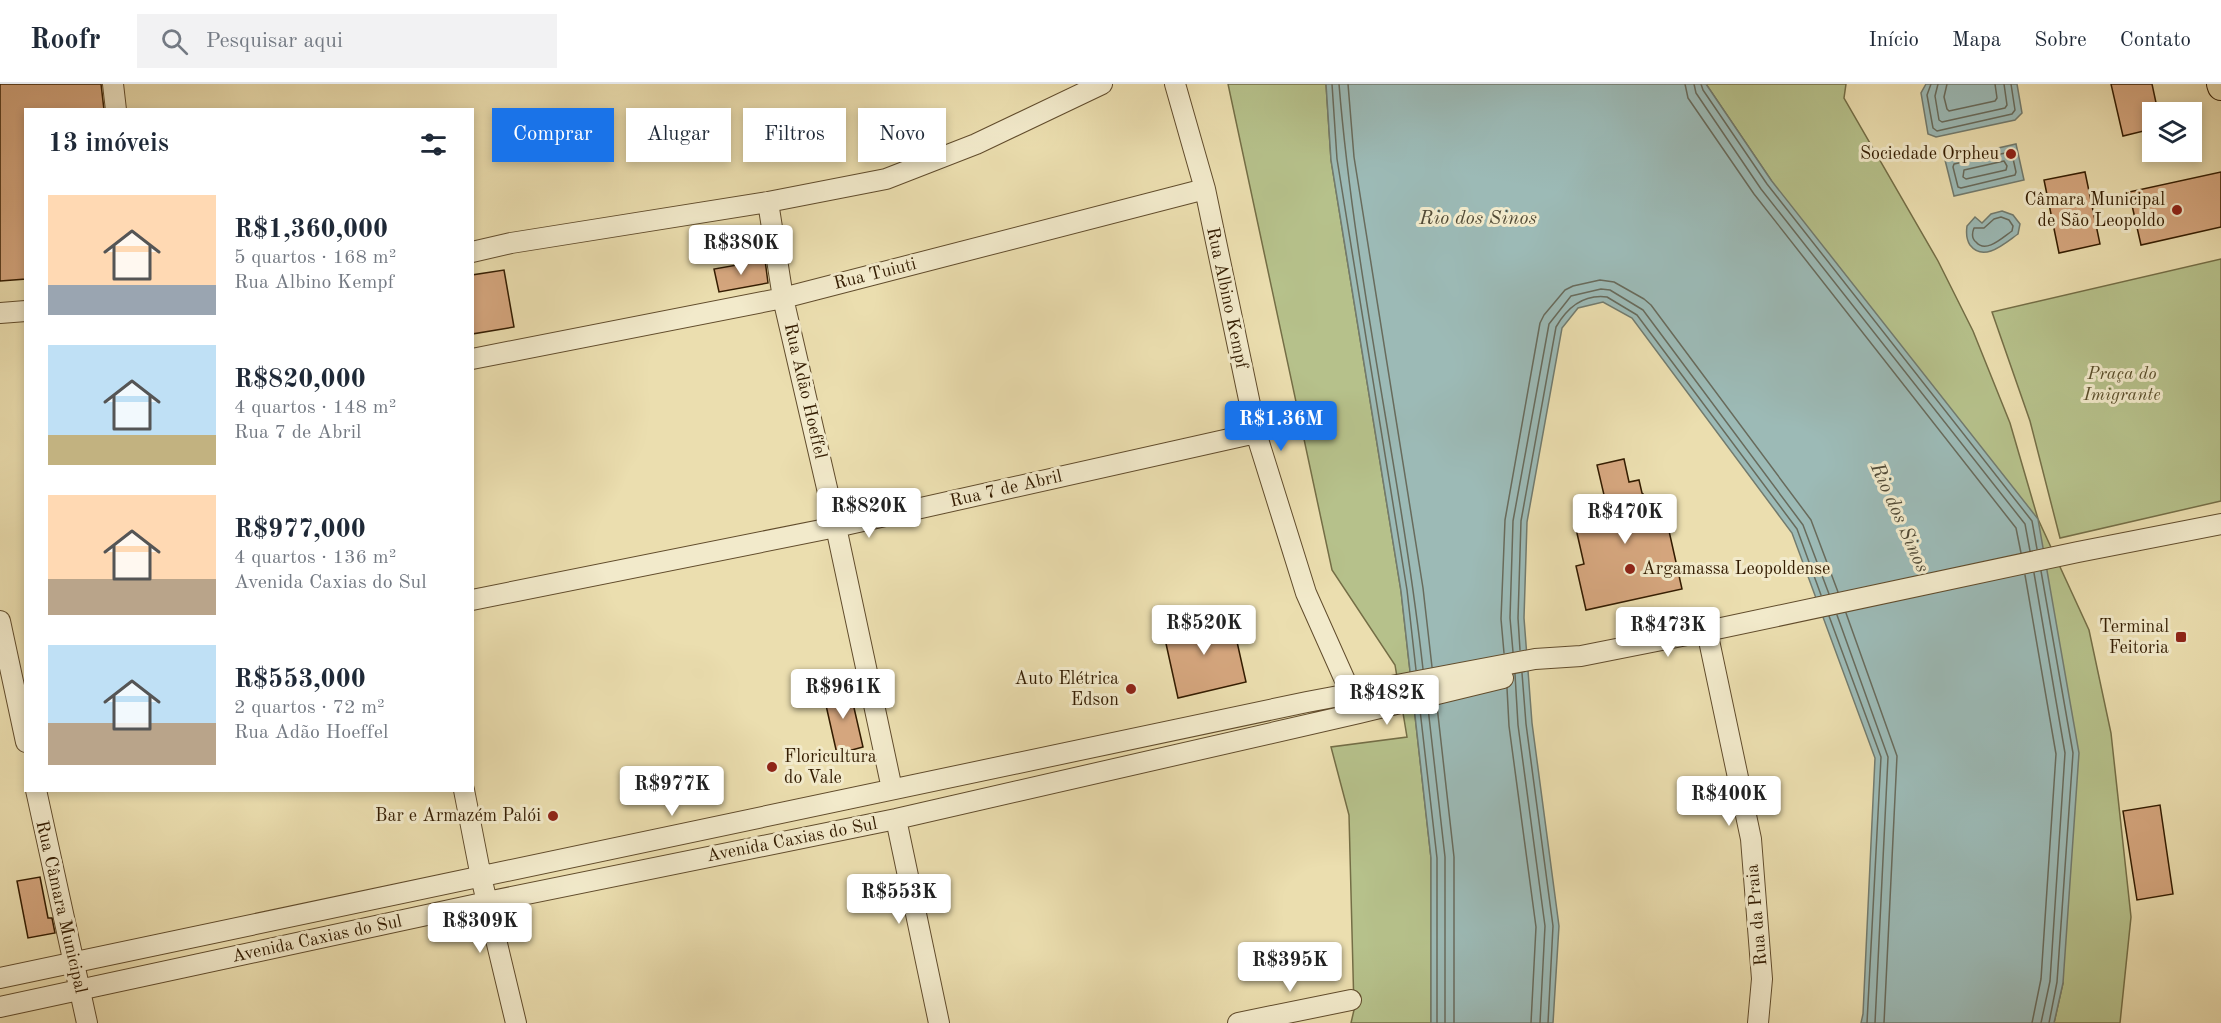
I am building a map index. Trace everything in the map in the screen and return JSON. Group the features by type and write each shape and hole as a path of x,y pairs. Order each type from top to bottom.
{"street":[{"path":"113,84 116,108"},
{"path":"474,252 511,243 768,202 886,179 976,144 1102,84"},
{"name":"Rua Albino Kempf","path":"1175,84 1204,189 1256,433 1306,593 1359,713"},
{"name":"Rua Tuiuti","path":"474,359 783,298 1204,189"},
{"name":"Rua Adão Hoeffel","path":"768,202 783,298 836,527 892,789"},
{"path":"0,313 24,311"},
{"name":"Rua 7 de Abril","path":"474,600 836,527 1256,433"},
{"name":"Avenida Caxias do Sul","path":"0,978 1306,702 1352,694 1404,693 2221,524"},
{"path":"0,621 13,692 24,734"},
{"name":"Rua da Praia","path":"1707,631 1751,839 1762,979 1758,1023"},
{"name":"Avenida Caxias do Sul","path":"0,1007 487,902 897,819 1359,713 1404,693"},
{"name":"Rua Câmara Municipal","path":"36,792 87,1023"},
{"path":"464,792 481,877 516,1023"},
{"path":"897,819 939,1023"},
{"path":"1238,1023 1351,1000"}],"green space":[{"path":"1228,84 1326,84 1331,160 1401,591 1431,858 1431,1023 1351,1023 1354,1010 1349,815 1331,747 1407,737 1395,665 1332,570"},
{"path":"1706,84 1846,84 1844,98 1938,261 1973,331 2010,423 2038,519 2089,630 2111,733 2131,917 2120,1023 2054,1023 2063,983 1771,180"},
{"name":"Praça do Imigrante","path":"2221,259 2221,501 2060,538 2030,421 1992,312"}],"water":[{"name":"Rio dos Sinos","path":"1326,84 1706,84 1771,180 2038,519 2079,753 2063,983 2054,1023 1861,1023 1875,758 1792,533 1632,318 1603,302 1578,308 1562,328 1527,522 1524,618 1532,723 1559,926 1553,1023 1431,1023 1431,858 1401,591 1331,160"},
{"path":"1926,84 2017,84 2022,113 2015,120 1936,137 1928,134 1921,93"},
{"path":"2016,144 2024,180 1954,196 1945,160"},
{"path":"2002,211 2013,215 2020,224 2018,234 1994,250 1982,252 1976,250 1968,240 1967,226 1975,217 1982,223 1991,214"}],"building":[{"path":"0,84 101,84 104,108 24,108 24,279 0,281"},
{"path":"2111,84 2152,84 2156,102 2142,102 2142,131 2123,136"},
{"path":"2085,172 2100,244 2059,253 2044,180"},
{"name":"Câmara Municipal de São Leopoldo","path":"2221,172 2221,227 2141,245 2129,192"},
{"path":"765,260 768,283 719,292 714,269"},
{"path":"504,270 514,327 474,334 474,275"},
{"path":"1624,459 1629,482 1639,480 1642,493 1665,513 1682,589 1586,610 1576,566 1584,564 1574,520 1608,512 1597,465"},
{"path":"1231,615 1246,682 1178,698 1163,630"},
{"path":"849,686 863,747 837,754 823,692"},
{"path":"2160,805 2173,894 2137,900 2123,811"},
{"path":"40,877 48,918 52,918 55,933 28,938 17,881"}],"place":[{"name":"Sociedade Orpheu","path":"2011,154"},
{"name":"Câmara Municipal de São Leopoldo","path":"2177,210"},
{"name":"Argamassa Leopoldense","path":"1630,569"},
{"name":"Terminal Feitoria","path":"2181,637"},
{"name":"Auto Elétrica Edson","path":"1131,689"},
{"name":"Floricultura do Vale","path":"772,767"},
{"name":"Bar e Armazém Palói","path":"553,816"}]}
